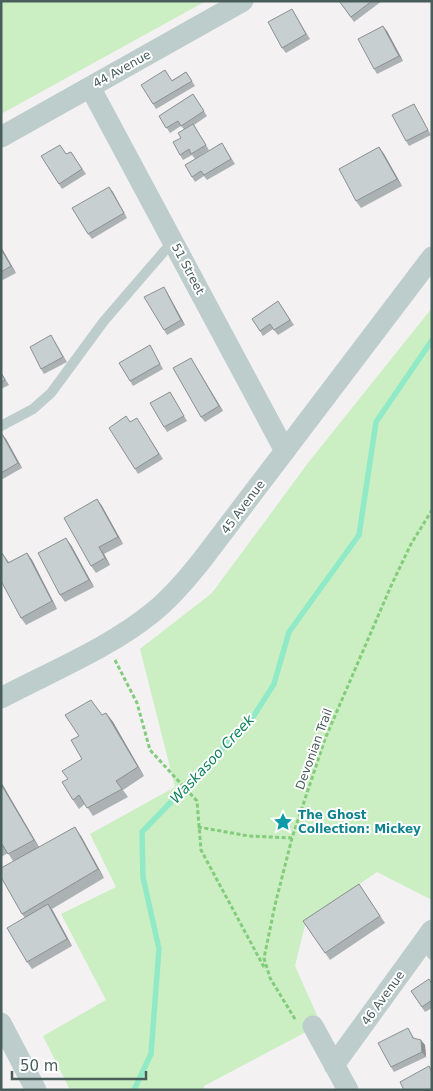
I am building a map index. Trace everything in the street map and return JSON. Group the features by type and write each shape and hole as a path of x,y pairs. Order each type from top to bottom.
{"street":[{"name":"44 Avenue","path":"1,137 243,1"},
{"name":"51 Street","path":"90,87 285,451"},
{"name":"45 Avenue","path":"1,698 106,643 152,614 187,579 432,257"},
{"name":"46 Avenue","path":"334,1065 429,943"},
{"path":"1,1023 8,1050 36,1090"},
{"path":"305,1024 334,1065 348,1090"}],"lane":[{"path":"1,426 33,409 51,393 104,321 173,241"}],"path":[{"name":"Devonian Trail","path":"305,1024 270,978 265,966 266,944 292,838 325,739 391,586 411,544 432,510"},
{"path":"106,643 137,703 150,750 197,801 198,840 207,863 270,978"},
{"path":"198,827 249,836 292,838"}],"green space":[{"path":"1,1 206,1 1,114"},
{"path":"432,308 432,900 377,872 306,921 295,966 321,1024 204,1086 204,1090 70,1090 43,1036 106,1000 61,914 116,887 90,834 175,787 140,649 212,593 308,463"}],"building":[{"path":"339,1 372,1 351,17"},
{"path":"292,9 306,34 282,48 268,22"},
{"path":"383,26 399,56 374,69 358,39"},
{"path":"165,70 172,81 186,72 192,81 153,104 141,85"},
{"path":"193,94 204,111 181,126 178,121 166,128 159,116"},
{"path":"414,104 428,130 406,141 392,115"},
{"path":"193,124 206,145 191,154 189,149 180,155 173,142 181,138 178,133"},
{"path":"222,143 231,159 204,175 201,171 192,177 185,165"},
{"path":"60,145 66,154 71,152 82,169 59,184 41,156"},
{"path":"379,147 397,179 356,201 339,169"},
{"path":"109,187 124,213 88,234 72,208"},
{"path":"1,249 11,266 1,272"},
{"path":"164,287 181,320 164,330 144,297"},
{"path":"278,301 290,320 274,330 270,324 260,331 252,319"},
{"path":"51,335 63,357 41,369 30,347"},
{"path":"150,345 160,364 130,381 119,363"},
{"path":"191,358 219,406 201,417 173,368"},
{"path":"1,373 5,380 1,382"},
{"path":"170,392 184,416 164,427 150,403"},
{"path":"126,416 130,422 137,418 159,454 135,469 109,428"},
{"path":"1,434 18,463 1,473"},
{"path":"97,499 118,537 99,547 105,558 91,566 64,518"},
{"path":"66,538 89,580 60,595 38,553"},
{"path":"1,553 8,563 27,553 52,601 21,618 1,581"},
{"path":"91,700 102,715 106,713 138,767 116,781 122,789 87,808 79,795 73,800 62,782 68,779 62,771 82,759 71,740 79,736 65,715"},
{"path":"1,784 34,840 8,854 1,845"},
{"path":"75,827 98,869 22,914 1,877 1,868"},
{"path":"359,884 380,916 325,953 303,921"},
{"path":"48,904 67,939 27,962 7,928"},
{"path":"429,979 432,984 432,1000 422,1007 411,991"},
{"path":"408,1028 413,1038 421,1040 422,1052 391,1067 378,1043"},
{"path":"429,1066 432,1072 432,1090 404,1090 400,1082"}],"waterway":[{"name":"Waskasoo Creek","path":"134,1090 151,1054 159,949 143,877 142,832 253,717 274,684 289,632 359,535 376,422 432,340"}],"place":[{"name":"The Ghost Collection: Mickey","path":"283,822"}]}
